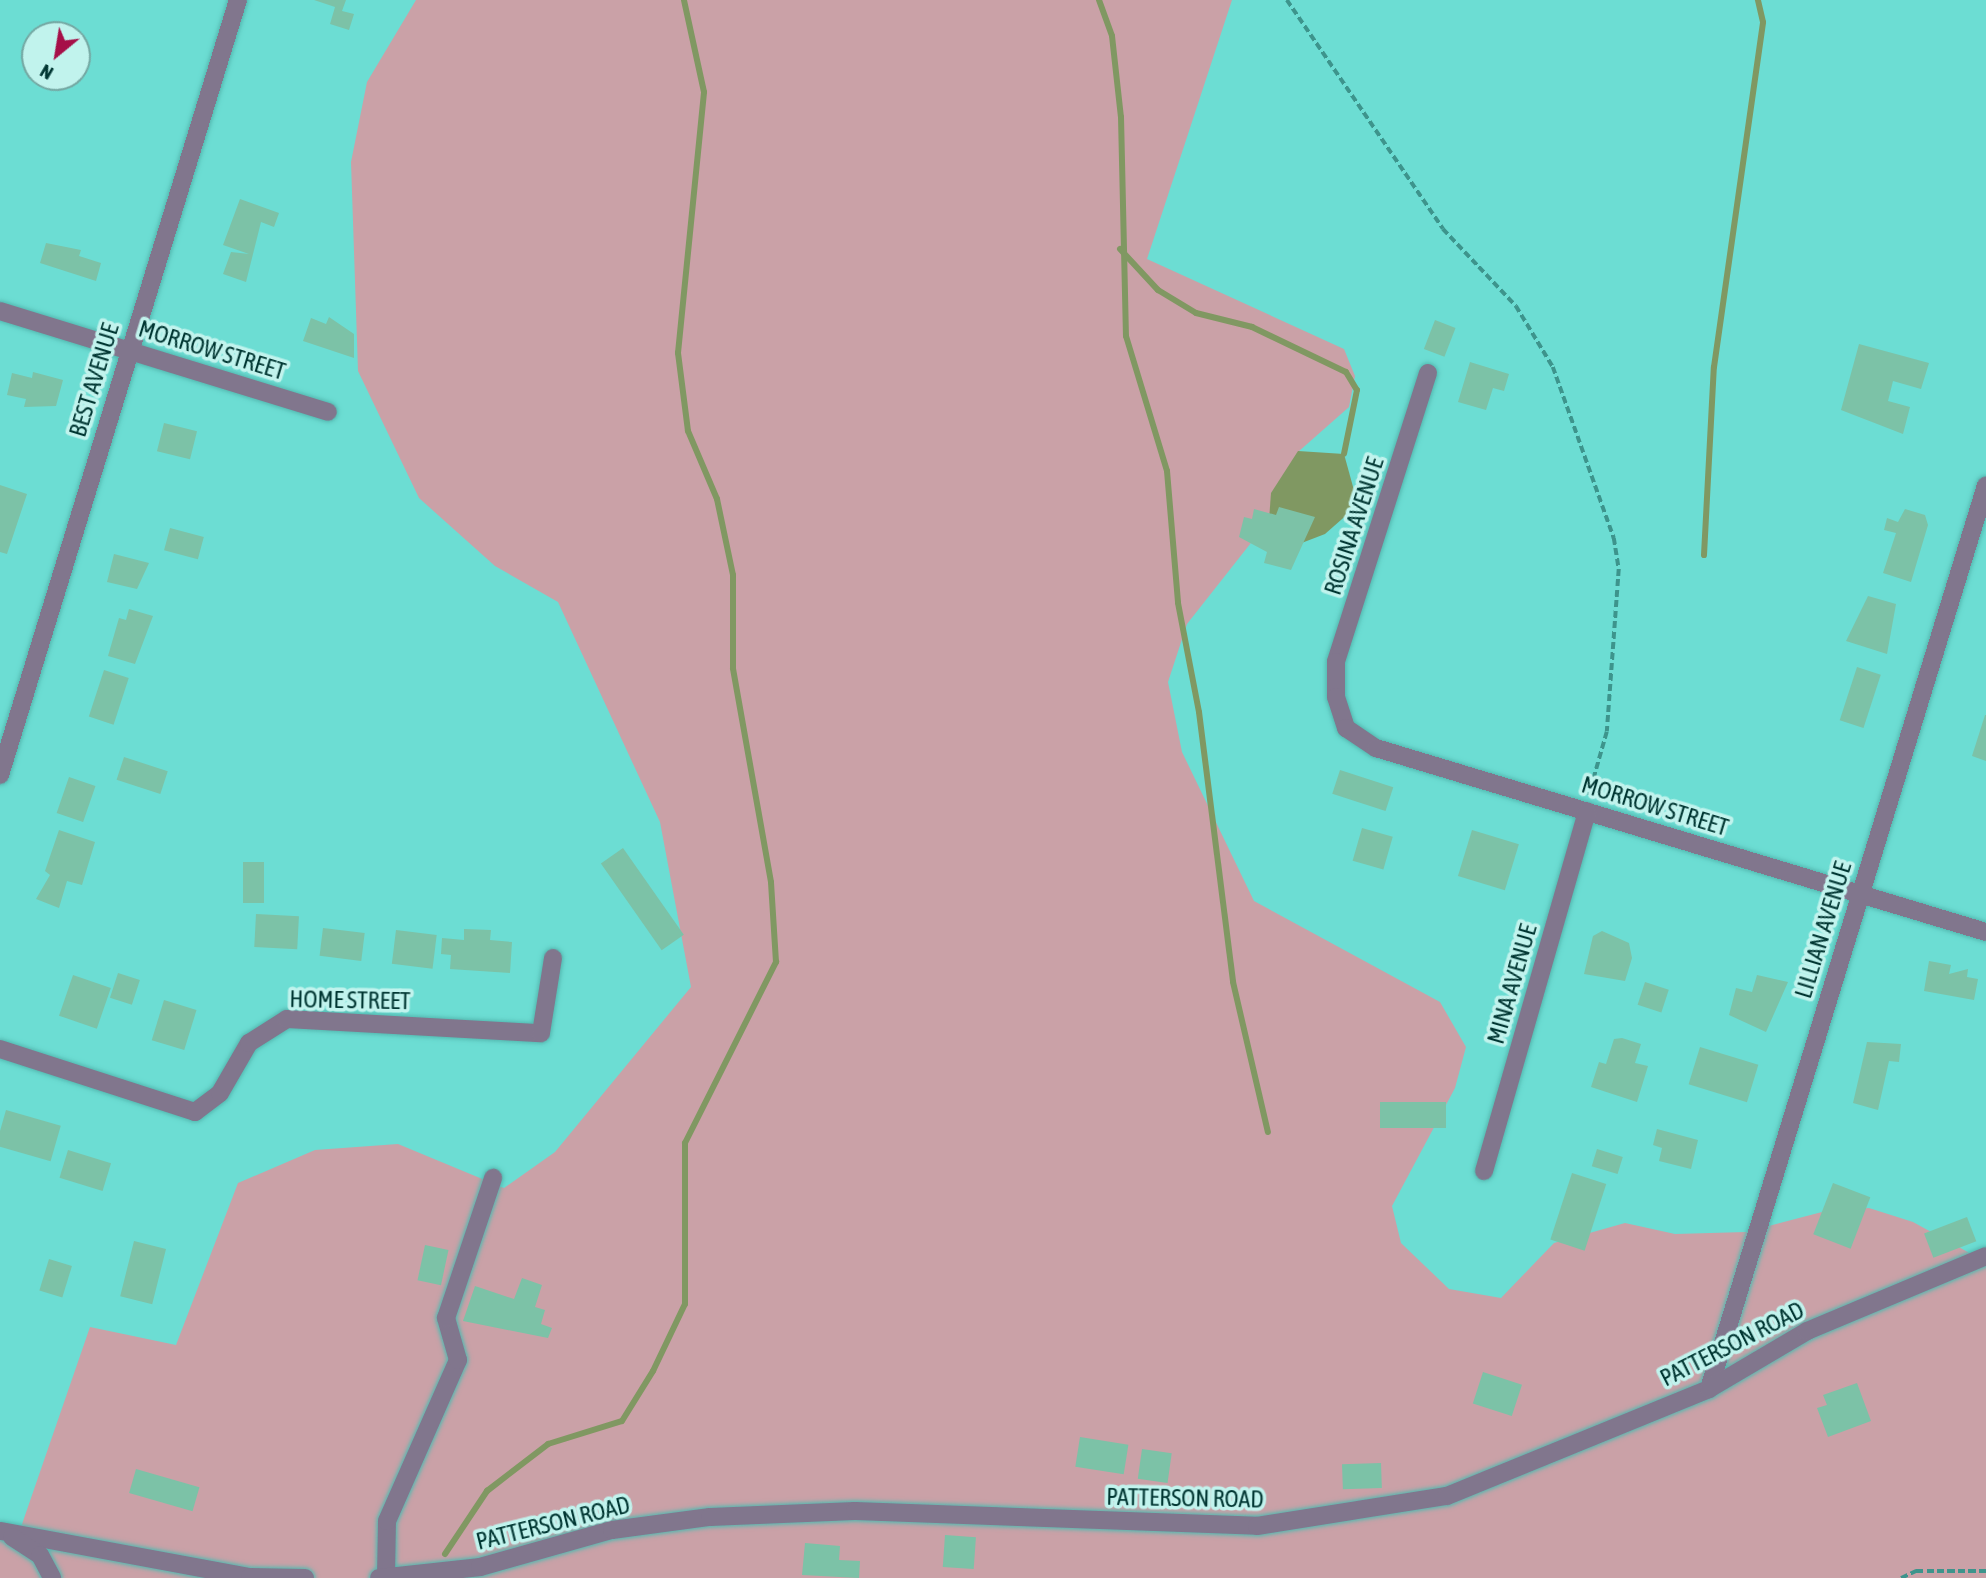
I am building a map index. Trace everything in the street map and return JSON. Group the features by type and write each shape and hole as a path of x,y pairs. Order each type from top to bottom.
{"street":[{"name":"BEST AVENUE","path":"0,775 238,0"},
{"name":"MORROW STREET","path":"0,311 328,412"},
{"name":"ROSINA AVENUE","path":"1336,697 1336,662 1428,373"},
{"name":"LILLIAN AVENUE","path":"1709,1389 1986,485"},
{"name":"MORROW STREET","path":"1336,697 1346,728 1376,748 1986,932"},
{"name":"MINA AVENUE","path":"1484,1171 1587,811"},
{"name":"HOME STREET","path":"0,1049 195,1112 220,1093 249,1043 287,1019 541,1033 553,958"},
{"path":"386,1577 387,1521 458,1360 446,1318 493,1178"},
{"name":"PATTERSON ROAD","path":"379,1578 480,1567 612,1530 710,1517 855,1511 1257,1526 1447,1496 1709,1389 1807,1331 1986,1255"},
{"path":"0,1531 40,1555 52,1578"},
{"path":"0,1531 250,1577 305,1578"}],"path":[{"path":"1287,0 1443,229 1516,306 1553,367 1614,538 1619,569 1607,732 1587,811"},
{"path":"1901,1578 1916,1571 1986,1571"}],"shaded area":[{"path":"416,0 1232,0 1147,259 1344,349 1355,376 1349,407 1298,452 1269,520 1187,624 1168,682 1182,752 1254,901 1440,1002 1466,1047 1455,1088 1392,1206 1401,1243 1449,1289 1501,1298 1554,1243 1625,1223 1675,1234 1746,1232 1822,1212 1869,1208 1913,1222 1986,1262 1986,1578 0,1578 0,1523 21,1527 90,1327 176,1345 238,1183 315,1150 398,1144 504,1188 555,1152 691,987 660,822 558,602 495,566 419,498 358,371 351,162 367,82"},
{"path":"1298,451 1344,454 1355,494 1350,512 1325,534 1286,549 1269,520 1271,493"}],"building":[{"path":"314,0 346,0 342,11 354,14 349,30 330,24 335,7"},
{"path":"240,199 279,213 274,227 261,222 246,282 223,274 231,252 249,254 223,245"},
{"path":"46,243 81,250 79,256 101,263 96,281 40,263"},
{"path":"329,317 354,334 354,358 303,341 311,318 326,324"},
{"path":"1435,320 1456,328 1444,357 1424,349"},
{"path":"1859,344 1929,363 1921,389 1893,381 1888,401 1910,407 1903,434 1841,410"},
{"path":"1470,362 1509,374 1504,391 1493,388 1486,410 1458,402"},
{"path":"33,372 63,380 56,406 24,407 26,399 7,395 12,373 32,378"},
{"path":"164,423 197,431 190,459 157,451"},
{"path":"0,485 27,494 7,554 0,552"},
{"path":"1279,507 1315,517 1291,570 1264,563 1267,552 1239,537 1244,517 1252,519 1254,509 1276,515"},
{"path":"1905,509 1925,515 1928,525 1911,582 1883,573 1896,533 1884,530 1887,518 1898,522"},
{"path":"170,528 204,537 198,559 164,550"},
{"path":"114,554 149,563 137,589 107,582"},
{"path":"1868,596 1896,604 1887,654 1846,641"},
{"path":"129,609 153,616 135,664 108,656 119,618 126,620"},
{"path":"1857,667 1881,675 1863,728 1840,720"},
{"path":"104,670 129,678 114,725 89,717"},
{"path":"1986,715 1986,761 1972,756"},
{"path":"124,757 168,771 160,794 117,780"},
{"path":"1340,770 1393,787 1386,811 1332,794"},
{"path":"69,777 95,786 83,822 57,813"},
{"path":"1362,828 1393,837 1383,870 1353,861"},
{"path":"59,830 95,842 82,885 67,881 59,908 36,899 50,875 45,871"},
{"path":"1472,830 1519,844 1505,890 1458,876"},
{"path":"623,848 684,935 662,950 601,863"},
{"path":"243,862 264,862 264,903 243,903"},
{"path":"256,914 299,916 297,949 254,947"},
{"path":"323,928 365,933 361,961 320,956"},
{"path":"464,929 491,930 490,940 512,942 510,973 450,969 451,955 441,954 442,938 464,940"},
{"path":"396,930 437,935 433,969 392,964"},
{"path":"1602,931 1629,943 1632,958 1625,981 1584,974 1593,936"},
{"path":"1929,961 1951,965 1949,974 1968,969 1967,977 1978,979 1974,1000 1924,991"},
{"path":"118,973 140,980 132,1005 110,998"},
{"path":"73,975 111,988 97,1029 59,1016"},
{"path":"1757,975 1788,982 1766,1032 1729,1015 1736,988 1752,992"},
{"path":"1645,982 1669,990 1661,1013 1638,1005"},
{"path":"164,1000 197,1010 184,1050 152,1040"},
{"path":"1622,1038 1641,1044 1635,1063 1648,1066 1637,1102 1591,1087 1599,1062 1606,1064 1614,1039"},
{"path":"1867,1042 1901,1044 1899,1062 1889,1061 1878,1110 1853,1103"},
{"path":"1700,1047 1758,1065 1747,1102 1689,1084"},
{"path":"1380,1102 1446,1102 1446,1128 1380,1128"},
{"path":"6,1110 61,1126 51,1161 0,1147 0,1131"},
{"path":"1657,1129 1698,1140 1691,1169 1659,1161 1662,1148 1653,1145"},
{"path":"1597,1149 1623,1157 1618,1174 1592,1166"},
{"path":"68,1150 111,1163 103,1191 60,1178"},
{"path":"1572,1173 1606,1184 1585,1251 1550,1240"},
{"path":"1833,1183 1870,1197 1851,1249 1813,1234"},
{"path":"1967,1217 1976,1241 1933,1258 1924,1233"},
{"path":"134,1241 166,1249 152,1304 120,1296"},
{"path":"425,1245 448,1250 441,1285 418,1280"},
{"path":"49,1259 72,1266 62,1298 39,1291"},
{"path":"522,1278 542,1285 535,1307 545,1310 541,1324 552,1328 548,1338 463,1321 475,1286 514,1299"},
{"path":"1483,1372 1522,1385 1512,1416 1473,1403"},
{"path":"1857,1383 1871,1421 1828,1437 1817,1408 1827,1405 1823,1395"},
{"path":"1080,1437 1128,1445 1124,1474 1075,1467"},
{"path":"1142,1449 1172,1453 1168,1483 1138,1479"},
{"path":"1381,1463 1382,1488 1343,1489 1342,1464"},
{"path":"136,1469 199,1487 193,1511 129,1493"},
{"path":"945,1535 976,1537 974,1569 943,1567"},
{"path":"805,1543 840,1546 839,1560 860,1561 859,1578 802,1575"}],"waterway":[{"path":"445,1554 487,1491 548,1444 622,1421 653,1371 685,1304 685,1143 776,962 771,882 733,668 733,575 717,499 688,431 678,353 704,92 684,0"},
{"path":"1099,0 1112,36 1121,117 1126,336 1167,471 1178,603 1199,712 1233,982 1268,1132"},
{"path":"1704,555 1714,367 1763,22 1758,0"},
{"path":"1120,249 1158,290 1196,313 1252,327 1346,372 1357,390 1344,454"}]}
